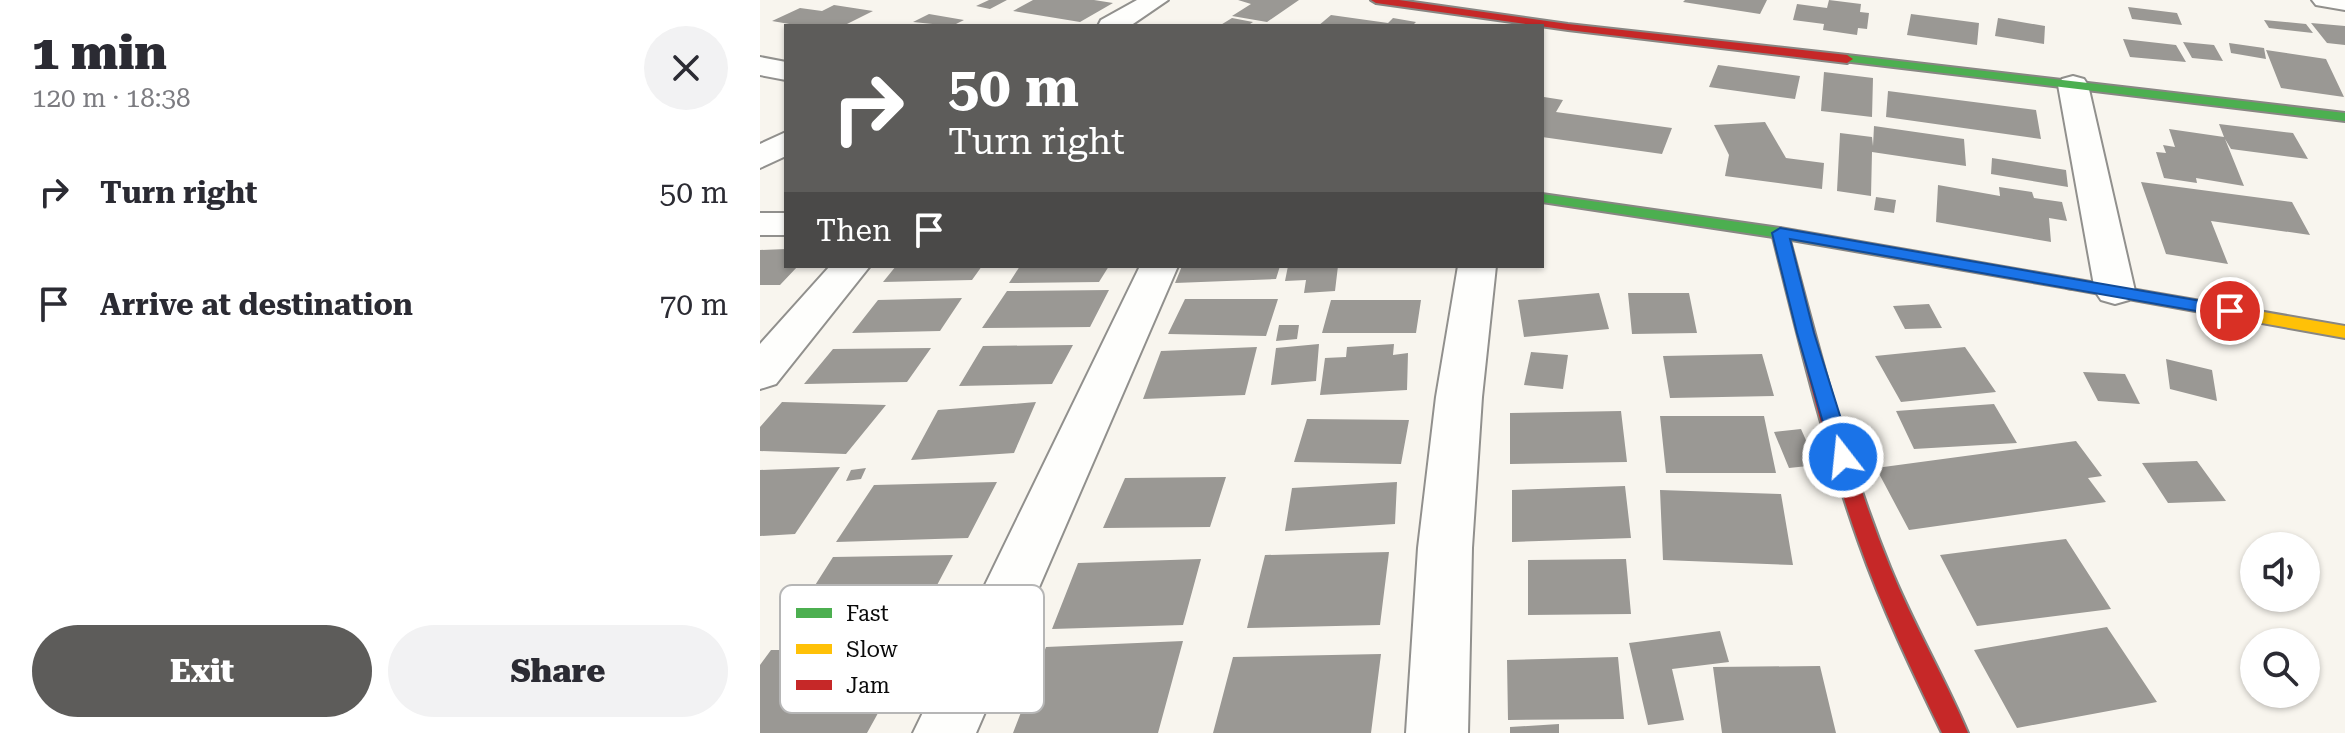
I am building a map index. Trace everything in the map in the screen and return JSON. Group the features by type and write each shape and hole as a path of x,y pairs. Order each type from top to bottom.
{"street":[{"path":"1114,24 1155,0"},
{"path":"1376,0 1568,27 2345,117"},
{"path":"2325,0 2345,2"},
{"path":"760,66 784,71"},
{"path":"2073,85 2115,291"},
{"path":"760,158 784,143"},
{"path":"1544,198 1780,233 2345,332"},
{"path":"760,224 784,224"},
{"path":"1780,233 1805,333 1860,514 1894,605 1955,733"},
{"path":"760,373 849,268"},
{"path":"1012,585 1158,268"},
{"path":"1437,733 1445,548 1459,397 1477,268"},
{"path":"944,733 953,713"}],"building":[{"path":"989,0 1007,0 990,9 976,6"},
{"path":"1033,0 1113,3 1080,22 1013,11"},
{"path":"1238,0 1299,0 1267,22 1232,16 1251,4"},
{"path":"1767,0 1760,14 1683,2"},
{"path":"1829,0 1861,4 1860,12 1869,13 1867,29 1858,28 1857,35 1823,30 1824,24 1793,20 1797,4 1827,8"},
{"path":"834,5 873,11 847,24 772,21 800,8 822,11"},
{"path":"2128,7 2177,13 2182,25 2132,19"},
{"path":"929,14 964,20 956,24 913,22"},
{"path":"1911,14 1979,23 1977,45 1907,35"},
{"path":"1331,15 1388,23 1393,18 1416,22 1414,24 1320,24"},
{"path":"1232,18 1253,22 1250,24 1222,24"},
{"path":"1998,18 2045,26 2044,44 1995,36"},
{"path":"2264,20 2306,24 2313,33 2269,28"},
{"path":"2311,23 2345,26 2345,45 2327,43"},
{"path":"2123,39 2176,45 2186,62 2130,57"},
{"path":"2183,42 2214,45 2223,61 2192,58"},
{"path":"2229,43 2264,48 2266,59 2231,53"},
{"path":"2266,50 2326,59 2344,97 2281,88"},
{"path":"1718,65 1800,76 1795,99 1709,87"},
{"path":"1824,72 1873,78 1872,117 1821,111"},
{"path":"1888,91 2036,110 2041,139 1886,117"},
{"path":"1544,97 1563,100 1556,112 1672,128 1662,154 1544,137"},
{"path":"1765,122 1786,158 1824,163 1822,189 1725,176 1729,155 1714,125"},
{"path":"2219,124 2293,133 2308,159 2231,149 2225,139 2244,186 2196,178 2197,183 2164,178 2156,152 2166,153 2163,145 2175,147 2169,129 2224,137"},
{"path":"1874,126 1964,139 1966,166 1872,152 1871,196 1837,191 1840,133 1872,137 1873,146"},
{"path":"1992,158 2066,170 2068,187 1991,174"},
{"path":"2141,182 2292,202 2310,235 2211,221 2228,264 2166,254"},
{"path":"1938,185 2000,196 1999,187 2032,192 2034,198 2062,202 2067,221 2049,218 2051,242 1936,222"},
{"path":"1876,197 1896,200 1894,213 1874,210"},
{"path":"784,249 784,268 796,268 780,285 760,285 760,250"},
{"path":"894,268 981,268 972,280 883,282"},
{"path":"1019,268 1108,268 1099,282 1009,283"},
{"path":"1181,268 1279,268 1276,279 1175,283"},
{"path":"1288,268 1338,268 1335,291 1304,293 1306,280 1285,281"},
{"path":"1109,290 1090,327 982,328 1007,291"},
{"path":"1599,293 1609,329 1524,337 1518,300"},
{"path":"1628,293 1689,293 1697,333 1632,334"},
{"path":"962,298 940,331 852,333 878,300"},
{"path":"1185,299 1278,299 1266,336 1168,334"},
{"path":"1331,300 1421,300 1416,333 1322,333"},
{"path":"1929,304 1942,328 1905,329 1893,306"},
{"path":"1279,325 1299,325 1297,339 1276,341"},
{"path":"1319,344 1316,381 1271,385 1276,348"},
{"path":"1394,344 1393,355 1408,353 1407,390 1320,395 1325,358 1346,357 1347,347"},
{"path":"1073,345 1052,384 959,386 983,346"},
{"path":"1257,347 1245,395 1143,399 1161,351"},
{"path":"1965,347 1996,392 1901,402 1875,356"},
{"path":"931,348 907,382 804,384 833,349"},
{"path":"1531,352 1568,355 1563,389 1524,385"},
{"path":"1762,354 1774,396 1670,398 1663,356"},
{"path":"2166,359 2212,370 2217,401 2170,389"},
{"path":"2083,372 2125,374 2140,404 2098,401"},
{"path":"782,402 886,405 846,454 760,451 760,427"},
{"path":"1036,402 1014,453 911,460 938,410"},
{"path":"1994,404 2017,443 1914,449 1896,411"},
{"path":"1621,411 1627,462 1510,464 1510,413"},
{"path":"1660,416 1764,416 1776,473 1666,473"},
{"path":"1307,419 1409,420 1401,464 1294,462"},
{"path":"1801,429 1817,465 1789,468 1774,432"},
{"path":"2076,441 2102,476 2088,478 2106,502 1909,530 1876,468"},
{"path":"2197,461 2226,501 2168,503 2142,463"},
{"path":"840,467 795,534 760,536 760,470"},
{"path":"866,468 861,479 846,481 851,470"},
{"path":"1226,477 1210,527 1103,528 1125,478"},
{"path":"997,482 968,538 836,542 874,485"},
{"path":"1397,482 1395,524 1285,531 1292,488"},
{"path":"1625,486 1631,538 1512,542 1512,490"},
{"path":"1660,490 1781,494 1793,565 1663,560"},
{"path":"2066,539 2111,609 1977,626 1940,555"},
{"path":"1389,552 1380,625 1247,628 1265,555"},
{"path":"953,555 937,585 815,585 833,557"},
{"path":"1201,559 1183,625 1052,629 1078,563"},
{"path":"1626,559 1631,614 1528,615 1528,560"},
{"path":"2107,627 2157,702 2017,728 1974,650"},
{"path":"1720,631 1729,662 1672,669 1684,720 1648,725 1629,643"},
{"path":"1183,641 1158,733 1013,733 1021,713 1044,713 1046,647"},
{"path":"771,650 780,650 780,713 878,713 867,733 760,733 760,665"},
{"path":"1381,654 1371,733 1213,733 1233,657"},
{"path":"1618,657 1624,719 1508,720 1507,660"},
{"path":"1820,666 1836,733 1722,733 1713,667"},
{"path":"1559,724 1559,733 1510,733 1510,727"}],"traffic: fast":[{"path":"1847,59 2345,117"},
{"path":"1544,198 1780,233 2073,284"}],"traffic: slow":[{"path":"2073,284 2345,332"}],"traffic: jam":[{"path":"1376,0 1568,27 1847,59"},
{"path":"1780,233 1821,390 1857,506 1899,616 1955,733"}],"route":[{"path":"1843,457 1805,333 1780,233 2230,311"}]}
